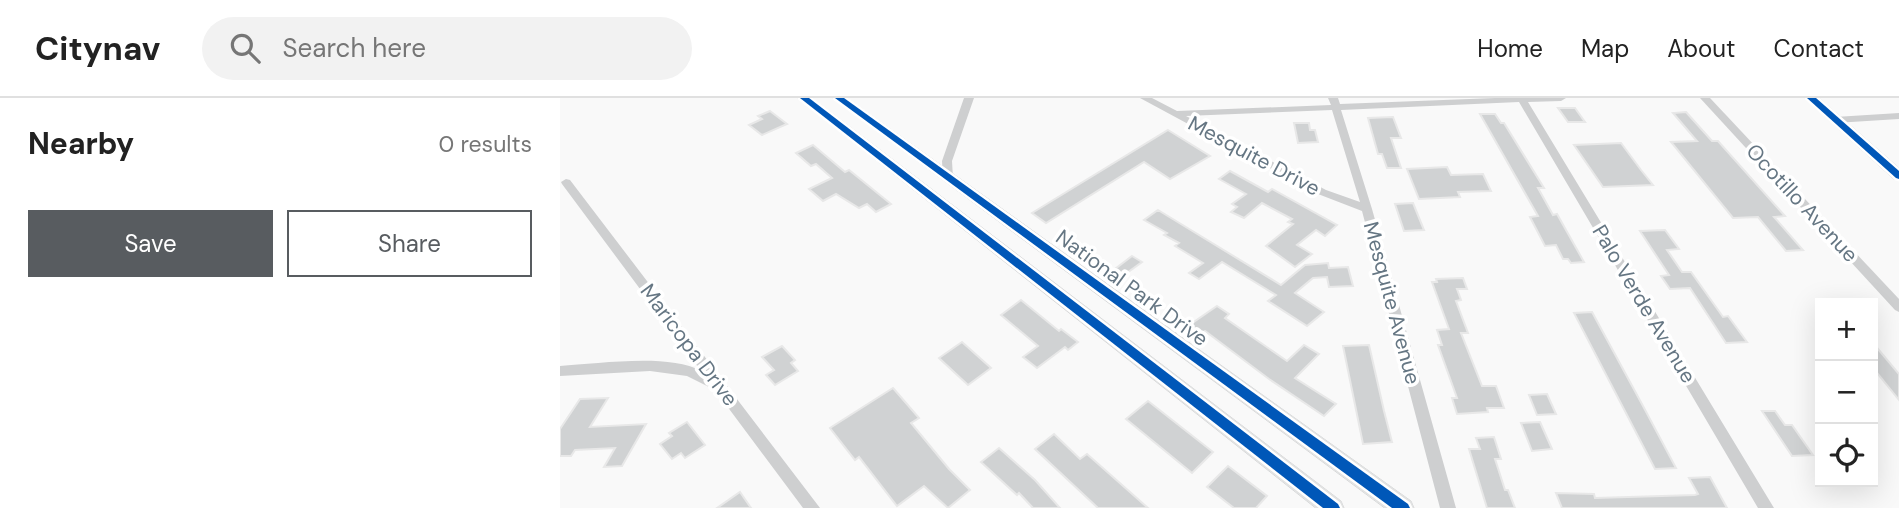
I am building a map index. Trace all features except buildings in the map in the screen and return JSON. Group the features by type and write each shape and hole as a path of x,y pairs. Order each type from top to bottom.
{"street":[{"path":"804,98 1333,508"},
{"name":"National Park Drive","path":"839,98 1403,508"},
{"path":"924,191 948,177 947,161 969,98"},
{"name":"Mesquite Drive","path":"1145,98 1322,192 1367,209"},
{"path":"1174,114 1334,102 1561,98"},
{"name":"Ocotillo Avenue","path":"1705,98 1899,307"},
{"path":"1811,98 1899,176"},
{"name":"Palo Verde Avenue","path":"1522,100 1766,508"},
{"name":"Mesquite Avenue","path":"1334,102 1367,209 1448,508"},
{"path":"1835,120 1899,116"},
{"name":"Maricopa Drive","path":"566,182 812,508"},
{"path":"560,371 650,366 690,371 722,388"}],"cycle path":[{"path":"804,98 1333,508"},
{"path":"839,98 1403,508"},
{"path":"1811,98 1899,176"}]}
